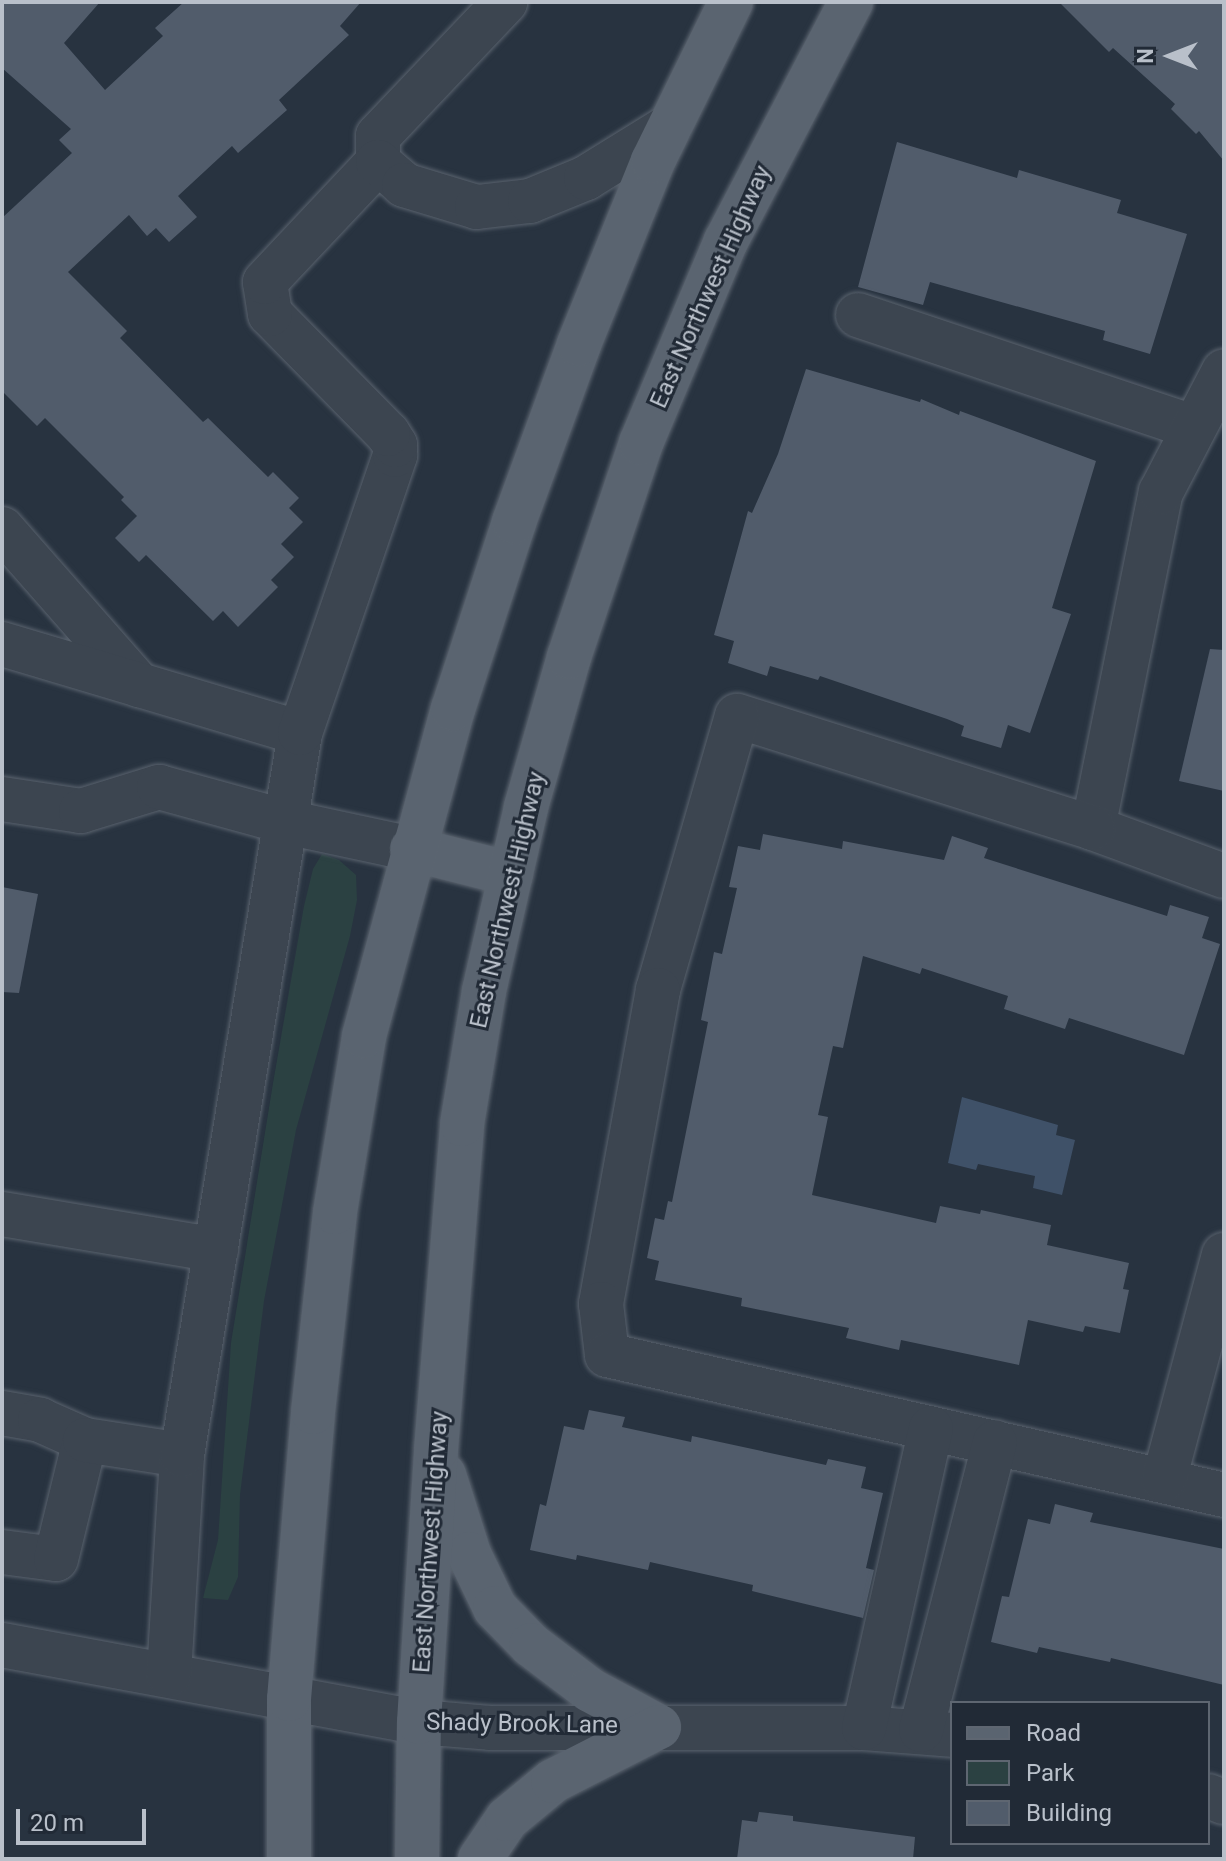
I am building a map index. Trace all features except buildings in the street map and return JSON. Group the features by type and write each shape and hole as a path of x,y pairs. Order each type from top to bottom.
{"main road":[{"path":"289,1859 289,1699 313,1412 335,1212 364,1036 412,849 514,522 579,344 670,126 731,2"},
{"name":"East Northwest Highway","path":"417,1859 419,1722 436,1450 462,1124 484,991 511,874 569,657 641,443 726,241 851,2"},
{"path":"412,849 511,874"},
{"path":"436,1450 469,1554 495,1608 531,1645 590,1690 659,1727"},
{"path":"480,1859 507,1819 553,1781 659,1727"}],"street":[{"path":"169,1675 182,1455 300,733 393,467 395,445 388,434 270,314 265,282 505,2"},
{"path":"378,149 404,185 477,207 530,201 586,178 670,126"},
{"path":"858,315 1192,427"},
{"path":"1093,828 1161,492 1192,427 1224,371"},
{"path":"2,529 139,685"},
{"path":"2,644 300,733"},
{"path":"1224,876 1093,828 737,716 658,990 601,1304 607,1355 1224,1495"},
{"path":"2,799 81,811 159,787 286,822 412,849"},
{"path":"2,1214 216,1250"},
{"path":"1164,1480 1224,1255"},
{"path":"2,1413 40,1420 85,1440 182,1455"},
{"path":"864,1728 931,1428"},
{"path":"2,1552 56,1559 85,1440"},
{"path":"936,1732 995,1442"},
{"name":"Shady Brook Lane","path":"2,1645 419,1722 490,1728 864,1728 936,1732"}],"green space":[{"path":"322,854 339,860 356,875 357,900 350,936 296,1130 264,1301 240,1495 238,1577 228,1600 203,1598 218,1540 231,1343 304,906 313,869"}],"water":[{"path":"962,1097 1058,1125 1056,1135 1075,1140 1062,1195 1033,1188 1035,1176 978,1164 976,1170 948,1163"}]}
